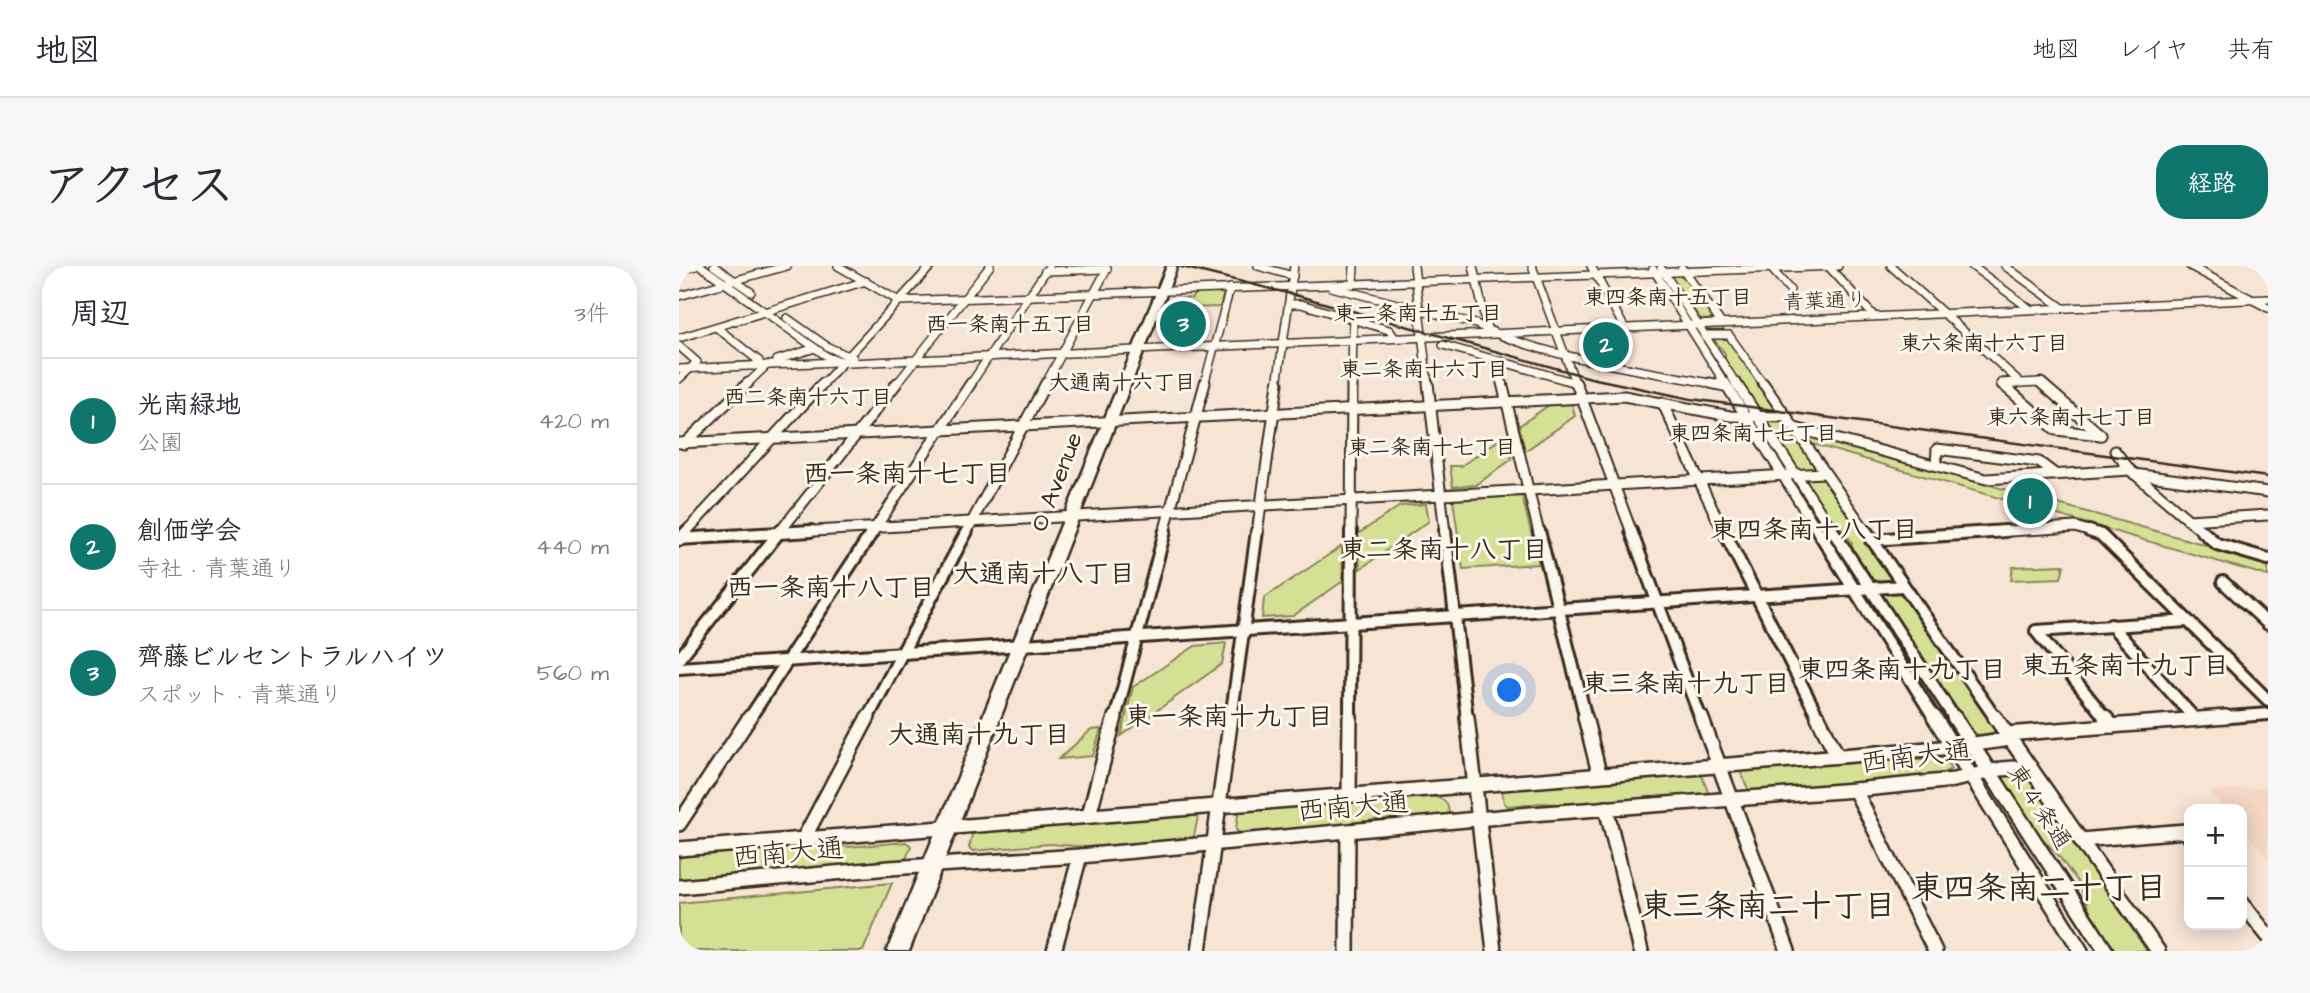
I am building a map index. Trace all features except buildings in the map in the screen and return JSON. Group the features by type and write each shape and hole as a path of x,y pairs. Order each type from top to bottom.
{"highway":[{"name":"O Avenue","path":"898,951 1171,266"}],"street":[{"path":"679,270 698,266"},
{"name":"青葉通り","path":"698,266 729,281 829,358 844,359 1139,349 1421,337 1490,330 1556,330 2268,299"},
{"path":"714,266 729,281"},
{"path":"729,281 776,266"},
{"path":"679,294 787,266"},
{"path":"838,266 898,301 1230,288 1293,276"},
{"path":"679,539 931,266"},
{"path":"679,659 990,266"},
{"path":"1258,266 1404,308 1419,309 1565,354 1724,386"},
{"path":"1353,284 1354,266"},
{"path":"1414,266 1494,951"},
{"path":"1473,266 1490,330"},
{"path":"1591,266 1624,327"},
{"path":"1828,266 1874,316"},
{"path":"1322,285 1476,279 1534,271 1595,274 1657,269 1837,266"},
{"path":"1891,266 2021,383 2040,382 2101,435 2049,427 2002,384 2021,383"},
{"path":"1972,266 2030,309"},
{"path":"2005,266 2063,308"},
{"path":"2190,266 2268,308"},
{"path":"1771,267 1790,290"},
{"path":"679,824 1047,269 1107,269 803,840"},
{"name":"東４条通","path":"1657,269 1698,324 2106,951"},
{"name":"東４条通","path":"1657,269 1724,386 1746,416 2081,951"},
{"path":"1683,269 1721,323"},
{"path":"1534,271 1788,951"},
{"path":"1199,951 1293,276"},
{"path":"679,338 866,281"},
{"path":"1089,815 1230,288"},
{"path":"1289,304 1301,304 1389,330 1395,338"},
{"path":"770,310 844,359"},
{"path":"1349,794 1353,319"},
{"path":"716,327 759,361 754,366"},
{"path":"1705,335 1729,335 2158,951"},
{"path":"1443,345 1576,383"},
{"path":"679,346 697,362 679,379"},
{"path":"681,445 770,365 777,360 815,348"},
{"path":"679,369 844,359"},
{"path":"1496,360 1599,773"},
{"path":"681,445 857,433 1581,397 1624,396 1730,416 1787,417"},
{"path":"1662,402 1698,481 1837,755"},
{"path":"1795,428 1986,479 2132,472 2268,492"},
{"path":"1936,465 1937,449 2039,462 2055,474"},
{"path":"2115,451 2132,472 2217,544 2268,557"},
{"path":"679,539 1825,473"},
{"path":"2188,520 2268,515"},
{"path":"1871,540 2075,527 2101,535 2268,699"},
{"path":"2223,582 2268,624"},
{"path":"679,668 1903,586"},
{"path":"2112,726 2036,631 2188,621"},
{"path":"2111,625 2195,719"},
{"name":"西南大通","path":"679,849 947,829 1599,773 1953,747 2008,736 2268,714"},
{"name":"西南大通","path":"679,887 933,865 1080,856 1606,808 1855,790 1972,777 1988,772 2030,767"},
{"path":"1855,790 1935,951"},
{"path":"1606,808 1641,951"},
{"path":"2081,840 2184,831"},
{"path":"1347,951 1348,832"},
{"path":"1054,951 1080,856"},
{"path":"2247,909 2268,936"}],"shaded area":[{"path":"2268,787 2268,859 2247,834 2247,804 2221,804 2210,792"}],"green space":[{"path":"1684,275 1714,319 1701,320 1670,276"},
{"path":"1224,292 1220,307 1190,308 1190,303 1171,304 1173,299 1192,298 1195,293"},
{"path":"1721,326 1778,413 1757,411 1725,363 1725,353 1705,329"},
{"path":"1572,404 1575,416 1525,451 1519,426 1549,405"},
{"path":"1779,419 1786,422 1815,470 1798,469 1767,422"},
{"path":"1805,434 2268,562 2268,576 1809,443"},
{"path":"1506,435 1512,459 1476,485 1453,487 1450,466 1461,466"},
{"path":"1818,477 1826,481 1893,579 1889,583 1870,578 1850,551 1852,543 1843,530 1829,520 1806,484 1808,478"},
{"path":"1522,496 1539,564 1463,569 1453,500"},
{"path":"1426,504 1429,521 1360,569 1358,534 1400,506"},
{"path":"1342,546 1343,581 1293,616 1262,618 1264,598"},
{"path":"2064,565 2061,578 2011,580 2013,567"},
{"path":"1885,591 1895,591 1906,597 1996,727 1993,733 1979,735 1972,732 1881,597"},
{"path":"1226,643 1222,664 1121,736 1133,687 1195,646"},
{"path":"1101,729 1093,756 1059,759 1091,730"},
{"path":"1945,758 1951,769 1938,776 1753,791 1748,789 1741,773 1745,769"},
{"path":"1698,772 1708,792 1705,796 1585,806 1542,803 1508,806 1504,803 1502,792 1507,787"},
{"path":"2021,772 2030,777 2147,951 2115,951 2089,910 2080,886 2058,855 2035,831 2001,780 2000,774"},
{"path":"1432,796 1445,801 1449,814 1443,818 1242,834 1236,830 1238,814 1243,808"},
{"path":"1194,814 1198,817 1194,836 1190,839 1087,847 1050,844 973,851 969,848 972,835 979,831"},
{"path":"906,842 911,846 906,859 899,862 679,880 679,859 687,854"},
{"path":"892,883 863,951 679,951 679,903"}],"railway":[{"path":"1178,266 1295,295 1591,378 1691,399 2268,477"}],"place":[{"name":"齊藤ビルセントラルハイツ","path":"1183,324"},
{"name":"創価学会","path":"1606,345"},
{"name":"光南緑地","path":"2030,501"}],"district":[{"name":"東四条南十五丁目","path":"1668,297"},
{"name":"東二条南十五丁目","path":"1418,313"},
{"name":"西一条南十五丁目","path":"1010,324"},
{"name":"東六条南十六丁目","path":"1984,343"},
{"name":"東二条南十六丁目","path":"1424,369"},
{"name":"大通南十六丁目","path":"1122,382"},
{"name":"西二条南十六丁目","path":"808,397"},
{"name":"東六条南十七丁目","path":"2071,417"},
{"name":"東四条南十七丁目","path":"1753,433"},
{"name":"東二条南十七丁目","path":"1432,447"},
{"name":"西一条南十七丁目","path":"907,474"},
{"name":"東四条南十八丁目","path":"1814,530"},
{"name":"東二条南十八丁目","path":"1444,550"},
{"name":"大通南十八丁目","path":"1044,574"},
{"name":"西一条南十八丁目","path":"831,588"},
{"name":"東五条南十九丁目","path":"2125,666"},
{"name":"東四条南十九丁目","path":"1902,670"},
{"name":"東三条南十九丁目","path":"1686,684"},
{"name":"東一条南十九丁目","path":"1229,717"},
{"name":"大通南十九丁目","path":"979,735"},
{"name":"東四条南二十丁目","path":"2039,888"},
{"name":"東三条南二十丁目","path":"1768,906"}]}
